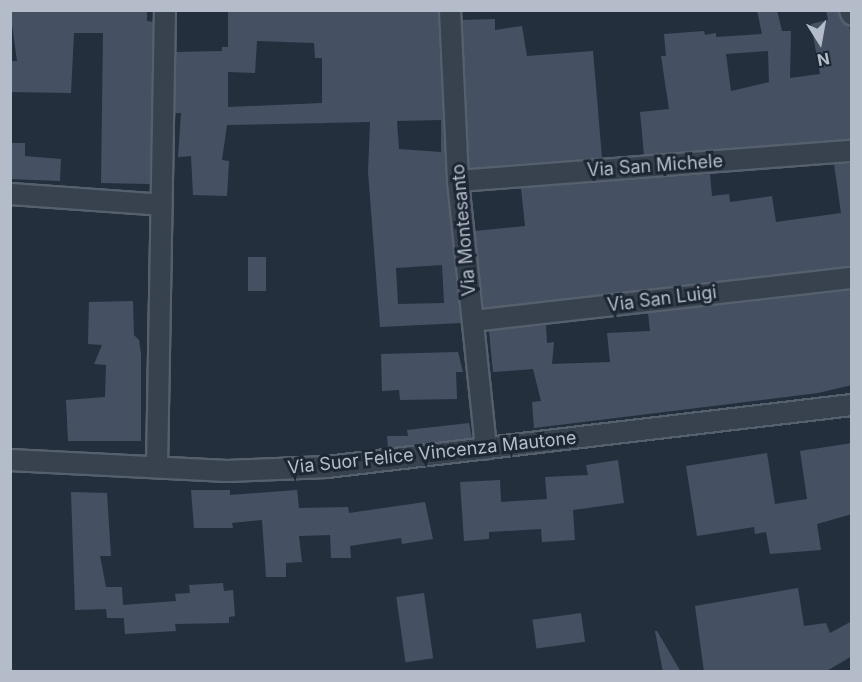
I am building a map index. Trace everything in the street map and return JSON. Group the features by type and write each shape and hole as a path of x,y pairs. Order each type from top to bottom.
{"street":[{"path":"157,467 165,10"},
{"name":"Via Montesanto","path":"450,10 458,181 486,449"},
{"path":"850,10 852,15"},
{"name":"Via San Michele","path":"458,181 852,151"},
{"path":"10,194 162,205"},
{"name":"Via San Luigi","path":"473,321 852,278"},
{"name":"Via Suor Felice Vincenza Mautone","path":"10,460 227,471 327,467 852,405"}],"building":[{"path":"10,10 147,10 147,21 153,22 150,184 101,183 103,33 74,33 71,93 10,92 10,61 17,61"},
{"path":"228,10 438,10 446,182 461,323 380,327 368,172 370,122 227,125 222,160 229,161 227,196 193,195 191,156 178,157 181,113 175,113 176,52 222,51 222,47 228,47","holes":["257,41 314,43 315,58 322,58 322,103 228,107 228,72 255,73","441,120 441,152 399,149 397,121","442,265 444,303 398,304 396,268"]},
{"path":"757,10 777,10 782,31 791,31 790,78 820,74 811,24 828,20 826,10 838,10 849,26 852,42 852,139 644,155 640,112 669,109 661,56 666,56 664,34 704,31 705,35 716,33 716,37 762,34","holes":["768,51 769,82 731,91 726,54"]},
{"path":"495,19 495,30 522,26 527,56 593,51 602,158 469,168 462,20"},
{"path":"10,143 25,143 25,156 61,159 60,181 10,179"},
{"path":"852,163 852,266 483,308 475,231 525,226 521,188 710,174 712,196 729,194 730,202 772,196 776,222 841,213 834,164"},
{"path":"248,257 266,257 266,291 248,291"},
{"path":"852,290 852,385 818,393 534,428 532,402 541,401 533,369 493,372 489,331 546,325 547,343 554,342 552,364 610,362 607,333 650,331 648,313"},
{"path":"133,301 134,335 139,340 141,354 141,441 68,441 66,400 105,397 106,365 94,364 102,345 88,344 89,302"},
{"path":"458,352 463,372 456,372 457,399 400,400 399,390 382,391 381,354"},
{"path":"469,423 472,438 388,448 387,436 408,436 407,430"},
{"path":"852,443 852,514 817,524 821,550 770,554 766,532 755,534 754,527 697,536 686,466 767,453 775,504 807,499 800,451"},
{"path":"618,460 624,503 573,510 575,540 542,542 541,529 489,532 489,539 464,541 460,482 500,480 501,502 547,499 545,477 588,475 586,465"},
{"path":"191,490 230,490 230,495 297,490 299,508 348,507 349,513 425,502 433,539 402,544 401,538 350,546 351,558 331,558 330,535 299,536 302,562 286,563 286,577 266,577 262,520 232,523 233,528 194,528"},
{"path":"71,492 107,493 111,556 100,556 106,587 122,587 123,605 176,601 175,594 190,593 189,585 223,583 224,591 233,590 235,616 229,617 229,623 175,624 176,631 125,634 124,618 107,618 106,609 75,610"},
{"path":"798,588 804,626 826,623 830,633 852,621 852,656 825,672 704,672 695,606"},
{"path":"424,593 433,658 405,662 396,597"},
{"path":"581,613 585,642 537,649 532,620"},
{"path":"655,631 657,631 681,672 663,672"}]}
